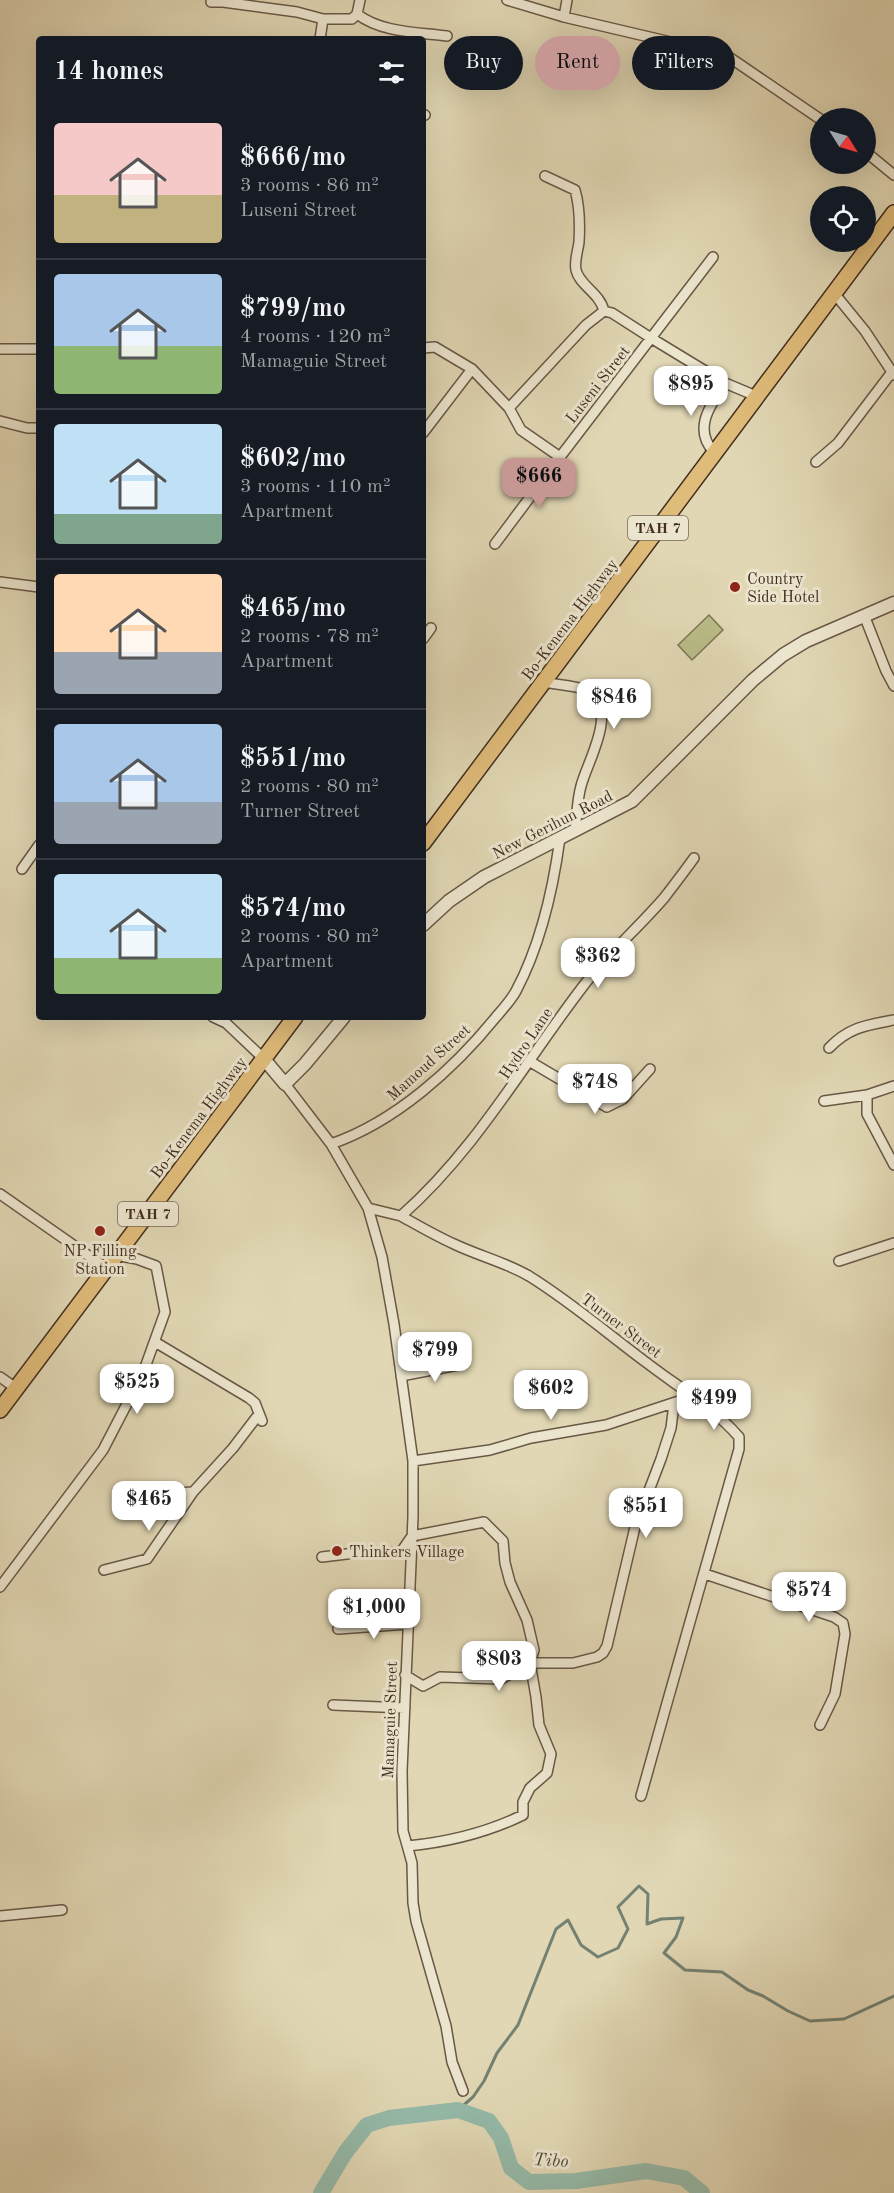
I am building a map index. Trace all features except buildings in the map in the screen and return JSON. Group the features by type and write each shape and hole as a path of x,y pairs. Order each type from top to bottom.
{"highway":[{"name":"Bo-Kenema Highway","path":"426,839 894,213"},
{"name":"Bo-Kenema Highway","path":"0,1410 293,1020"}],"street":[{"path":"211,2 297,12 323,20 352,19 357,14 360,0"},
{"path":"507,0 564,17 726,55 810,112"},
{"path":"564,17 567,0"},
{"path":"357,14 368,22 382,27 447,36"},
{"path":"321,35 323,20"},
{"path":"876,160 894,175"},
{"path":"545,176 575,190 579,204 579,242 575,268 578,278 602,304 604,311"},
{"path":"604,311 612,313 651,338 713,257"},
{"path":"816,462 838,443 893,373 865,331 834,293"},
{"path":"509,408 586,325 604,311"},
{"name":"Luseni Street","path":"495,544 651,338 725,383 756,396"},
{"path":"426,348 435,347 472,369 509,408 521,430 560,457"},
{"path":"0,349 36,349"},
{"path":"426,429 472,369"},
{"path":"714,452 705,438 703,423 710,406 725,383"},
{"path":"0,421 36,428"},
{"path":"0,582 36,587"},
{"name":"New Gerihun Road","path":"426,922 449,901 484,877 632,801 753,680 783,655 806,641 894,603"},
{"path":"864,615 894,686"},
{"path":"426,635 431,628"},
{"path":"544,682 585,690 598,701 603,713 599,735 580,788 575,831"},
{"name":"Mamoud Street","path":"331,1144 350,1137 396,1112 471,1046 515,993 540,933 556,868 560,837"},
{"path":"22,869 36,850"},
{"name":"Hydro Lane","path":"401,1216 429,1192 473,1139 509,1093 546,1035 595,970 664,897 694,858"},
{"path":"220,1020 226,1023 264,1059 285,1084 342,1020"},
{"path":"829,1048 839,1037 858,1027 894,1020"},
{"path":"529,1061 607,1107 623,1099 650,1068"},
{"name":"Mamaguie Street","path":"285,1084 331,1144 368,1208 382,1257 394,1324 412,1461 412,1536 401,1784 403,1831 412,1863 412,1903 416,1921 446,2026 452,2062 463,2091"},
{"path":"824,1101 867,1095 894,1086"},
{"path":"867,1095 867,1113 894,1166"},
{"path":"0,1194 111,1262 137,1259 156,1266 165,1312 143,1373 103,1450 0,1587"},
{"path":"368,1208 401,1216"},
{"name":"Turner Street","path":"401,1216 455,1245 498,1260 529,1276 694,1396 739,1437 739,1449 705,1574 665,1704 641,1796"},
{"path":"839,1261 894,1244"},
{"path":"104,1569 147,1559 193,1492 260,1417 255,1403 249,1398 155,1342"},
{"path":"401,1376 463,1364"},
{"path":"0,1377 17,1389"},
{"path":"412,1461 490,1450 531,1438 606,1425 694,1396"},
{"path":"405,1675 423,1686 440,1677 501,1679 530,1663 573,1663 597,1657 603,1653 607,1646 635,1527 661,1459 674,1404"},
{"path":"165,1497 175,1493 193,1492"},
{"path":"322,1557 355,1553 401,1552 412,1536 484,1522 503,1541 510,1582 527,1620 534,1650 530,1663 539,1725 551,1754 547,1773 530,1788 523,1802 523,1815 494,1829 434,1843 408,1846"},
{"path":"705,1574 834,1617 843,1623 845,1634 835,1694 820,1725"},
{"path":"338,1629 408,1624"},
{"path":"333,1705 405,1708"},
{"path":"0,1916 62,1910"}],"green space":[{"path":"709,615 723,630 692,660 678,645"}],"waterway":[{"path":"458,2110 473,2097 484,2081 497,2053 518,2025 556,1929 568,1920 581,1945 598,1957 618,1948 628,1929 618,1907 639,1886 648,1894 647,1924 661,1919 683,1918 676,1937 664,1953 685,1970 722,1972 748,1990 810,2021 844,2019 894,1996"},
{"name":"Tibo","path":"321,2193 345,2153 367,2125 389,2118 458,2110 489,2121 501,2138 511,2168 529,2182 576,2181 646,2171 684,2178 702,2193"}],"place":[{"name":"Country Side Hotel","path":"735,587"},
{"name":"NP Filling Station","path":"100,1231"},
{"name":"Thinkers Village","path":"337,1551"}]}
